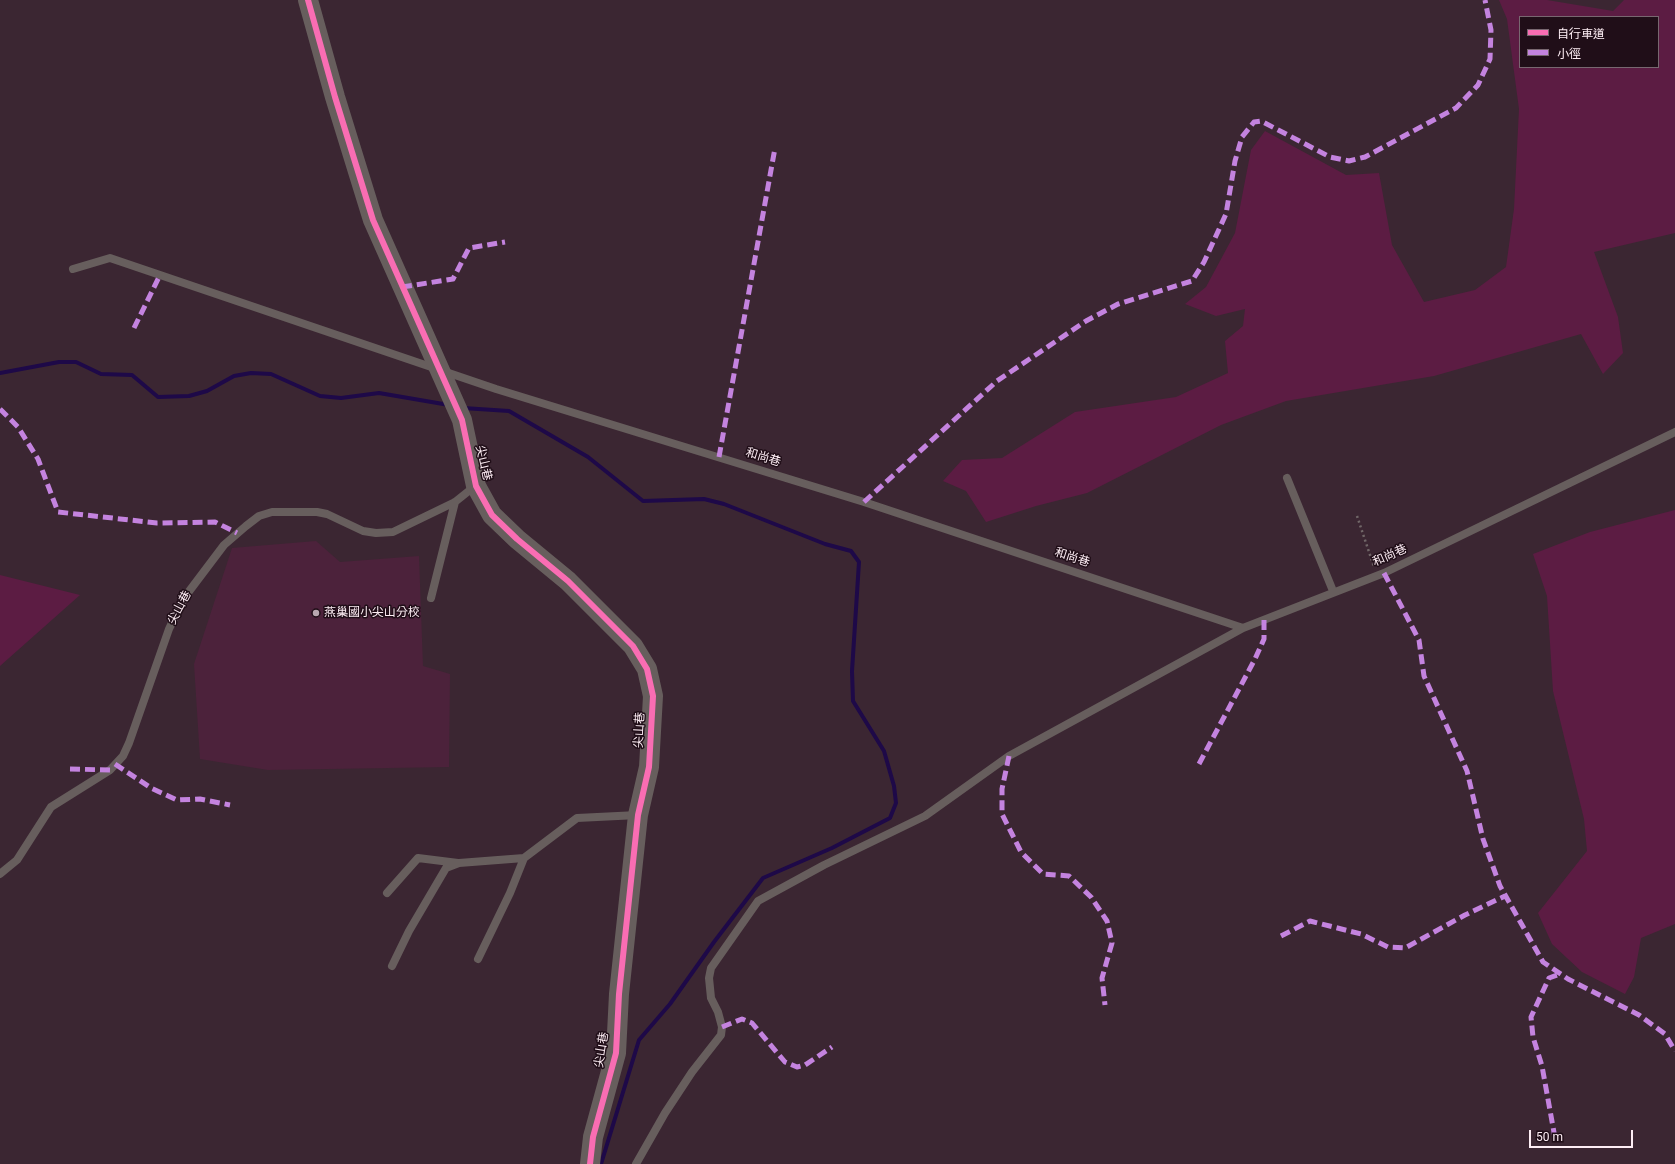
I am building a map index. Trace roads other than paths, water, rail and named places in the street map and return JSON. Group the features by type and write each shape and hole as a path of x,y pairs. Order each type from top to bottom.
{"street":[{"name":"尖山巷","path":"308,0 335,98 373,220 461,417 476,486 492,515 517,539 568,581 633,646 647,669 653,696 649,767 638,815 619,994 616,1053 593,1137 590,1164"}],"lane":[{"name":"和尚巷","path":"73,269 110,258 496,389 864,502 1243,628 1376,575 1675,432"},
{"path":"1287,478 1333,591"},
{"name":"尖山巷","path":"0,874 17,860 51,808 110,770 123,756 129,743 169,629 184,598 224,545 246,526 259,516 272,512 317,512 327,514 363,530 376,533 393,532 455,502 476,486"},
{"path":"431,598 455,502"},
{"path":"636,1164 665,1113 692,1072 722,1035 722,1027 718,1012 711,998 709,978 712,968 758,901 824,865 925,816 1008,756 1243,628"},
{"path":"478,959 510,893 524,858 577,818 638,815"},
{"path":"387,893 418,858 459,863 524,858"},
{"path":"392,966 409,931 446,868 459,863"}],"waterway":[{"path":"0,373 59,362 76,362 101,374 132,375 158,397 189,396 207,391 234,376 251,373 271,374 320,396 341,398 379,393 449,405"},
{"path":"463,408 509,411 588,457 643,501 704,499 724,504 825,544 851,551 859,562 852,671 853,701 884,751 894,786 896,803 890,818 832,848 763,878 714,942 670,1004 639,1040 601,1164"}],"place":[{"name":"燕巢國小尖山分校","path":"316,613"}]}
